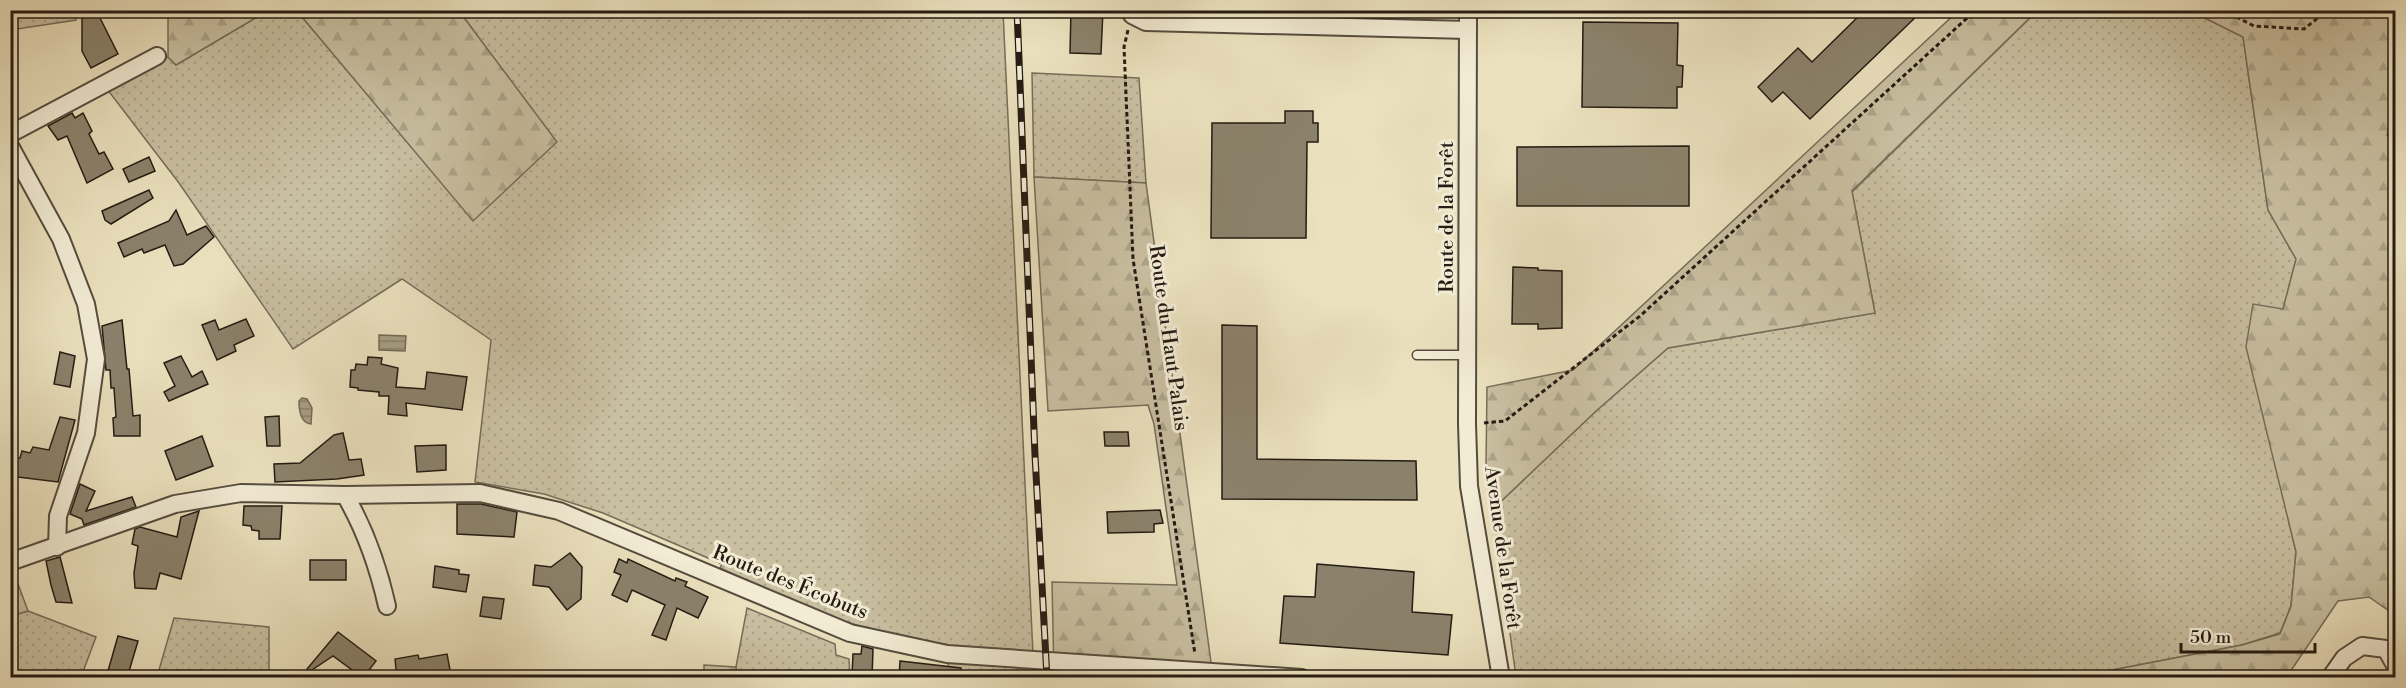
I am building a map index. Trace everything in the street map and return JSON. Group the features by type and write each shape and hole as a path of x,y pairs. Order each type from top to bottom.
{"street":[{"name":"Route de la Forêt","path":"1467,424 1468,10"},
{"path":"1131,13 1146,22 1468,30"},
{"path":"10,134 157,56"},
{"path":"10,146 61,239 86,304 96,359 86,433 58,516 57,547"},
{"name":"Avenue de la Forêt","path":"1467,424 1469,486 1501,678"},
{"name":"Route des Écobuts","path":"10,562 175,504 241,493 345,495 480,493 559,511 850,633 947,654 1302,678"},
{"path":"345,495 360,521 377,563 387,606"},
{"path":"2330,678 2344,658 2362,646 2386,650 2396,667"},
{"path":"2394,678 2396,673"}],"lane":[{"path":"1417,355 1467,355"}],"path":[{"path":"1467,424 1505,421 1640,316 1976,10"},
{"path":"2223,10 2254,27 2304,29 2328,10"},
{"name":"Route du Haut Palais","path":"1131,13 1124,47 1133,260 1198,671"}],"green space":[{"path":"11,10 76,11 76,20 11,30"},
{"path":"168,10 267,11 176,65 168,57"},
{"path":"267,11 297,11 473,220 556,142 459,11 1003,11 1034,676 1107,676 948,677 949,645 884,634 813,611 720,568 722,564 603,513 544,494 475,482 491,340 402,279 293,349 179,183 107,89 168,57 176,65"},
{"path":"297,11 459,11 557,142 473,221"},
{"path":"1958,11 2037,11 1852,191 1875,313 1668,348 1595,412 1493,509 1486,466 1487,387 1573,370"},
{"path":"2037,11 2191,11 2243,37 2268,210 2296,259 2283,310 2276,465 2296,552 2291,606 2280,633 2242,645 2076,677 1516,677 1493,509 1595,412 1668,348 1875,313 1852,192"},
{"path":"2191,11 2395,11 2395,104 2387,135 2396,139 2395,615 2369,597 2338,601 2290,672 2291,677 2076,677 2242,645 2280,634 2291,606 2296,552 2246,347 2253,304 2283,309 2296,259 2268,210 2243,37"},
{"path":"1032,73 1139,78 1146,183 1034,177"},
{"path":"1034,177 1146,183 1213,677 1054,676 1052,582 1177,585 1154,424 1148,405 1048,411"},
{"path":"14,573 28,611 11,616 11,574"},
{"path":"747,608 835,644 836,655 849,659 850,677 737,678 736,667"},
{"path":"28,611 96,637 81,677 11,677 11,616"},
{"path":"174,618 269,627 269,677 157,677"},
{"path":"704,665 736,667 737,677 704,677"}],"shaded area":[{"path":"379,335 406,336 405,351 379,350"},
{"path":"302,398 307,399 312,408 311,424 301,416 299,401"}],"building":[{"path":"82,10 96,10 118,54 91,68 82,51"},
{"path":"1071,10 1103,10 1101,54 1070,53"},
{"path":"1865,10 1923,10 1810,119 1783,92 1772,102 1758,87 1798,48 1812,62"},
{"path":"1583,22 1678,23 1677,65 1683,66 1682,87 1677,87 1677,108 1582,107"},
{"path":"1285,111 1313,111 1313,123 1318,123 1318,142 1307,142 1306,238 1211,238 1212,123 1285,123"},
{"path":"72,113 75,118 83,113 92,131 89,134 99,154 104,152 113,169 87,183 67,136 58,140 48,126"},
{"path":"1689,146 1689,206 1517,206 1517,147"},
{"path":"149,157 155,171 129,182 123,169"},
{"path":"149,190 153,198 111,224 105,220 102,211"},
{"path":"176,210 187,235 206,226 214,237 183,264 174,266 165,245 144,253 142,249 124,257 118,243 169,221"},
{"path":"1513,267 1562,271 1562,328 1538,329 1538,324 1512,324"},
{"path":"246,319 254,336 234,345 236,351 217,360 202,325 215,320 219,330"},
{"path":"122,320 133,416 140,415 140,436 114,436 113,418 116,417 114,388 111,388 110,370 106,370 102,326"},
{"path":"1222,325 1257,326 1257,459 1416,461 1417,500 1222,499"},
{"path":"60,352 75,356 70,387 54,384"},
{"path":"181,356 192,377 202,371 208,384 169,401 164,392 175,386 164,363"},
{"path":"368,357 382,358 381,364 398,368 396,387 425,389 427,372 467,377 462,410 406,403 407,416 388,414 389,396 379,396 379,392 350,387 351,370 355,370 356,364 367,365"},
{"path":"279,416 280,446 267,446 265,417"},
{"path":"60,417 75,420 58,482 10,476 10,459 20,458 22,451 30,453 33,447 49,450"},
{"path":"1104,432 1128,432 1129,446 1105,446"},
{"path":"343,433 349,460 361,459 364,475 337,479 275,482 274,464 300,463 334,435"},
{"path":"202,436 213,466 176,480 165,451"},
{"path":"446,445 446,470 417,472 415,446"},
{"path":"80,484 95,491 86,511 132,497 136,507 84,525 82,519 70,514"},
{"path":"457,504 481,504 517,512 514,537 457,534"},
{"path":"244,506 282,506 280,539 259,539 259,531 252,530 251,526 243,525"},
{"path":"1160,510 1163,523 1154,524 1154,532 1108,533 1107,512"},
{"path":"199,511 181,579 160,573 156,589 135,588 134,573 138,546 132,544 135,529 140,527 177,537 181,517"},
{"path":"570,553 582,567 581,599 567,610 549,587 533,585 535,565 551,567"},
{"path":"60,557 72,603 56,602 51,585 46,561"},
{"path":"619,559 627,563 628,559 675,581 676,578 687,582 685,586 708,597 698,618 677,608 666,640 652,635 665,605 632,590 627,602 612,595 621,575 614,572"},
{"path":"310,560 346,560 346,580 310,580"},
{"path":"1317,564 1414,572 1412,612 1452,615 1448,655 1280,643 1284,596 1315,597"},
{"path":"435,566 459,570 459,574 469,575 466,592 433,587"},
{"path":"483,597 504,599 501,619 480,616"},
{"path":"338,632 376,661 363,678 346,678 352,670 333,656 309,672 307,669"},
{"path":"118,636 138,641 127,678 106,678"},
{"path":"862,646 873,649 872,678 858,678 858,674 852,675 853,654 861,654"},
{"path":"447,654 451,675 397,678 395,659 418,655 419,659"},
{"path":"900,661 961,668 961,678 899,678"}],"railway":[{"path":"1017,10 1035,455 1047,678"}]}
